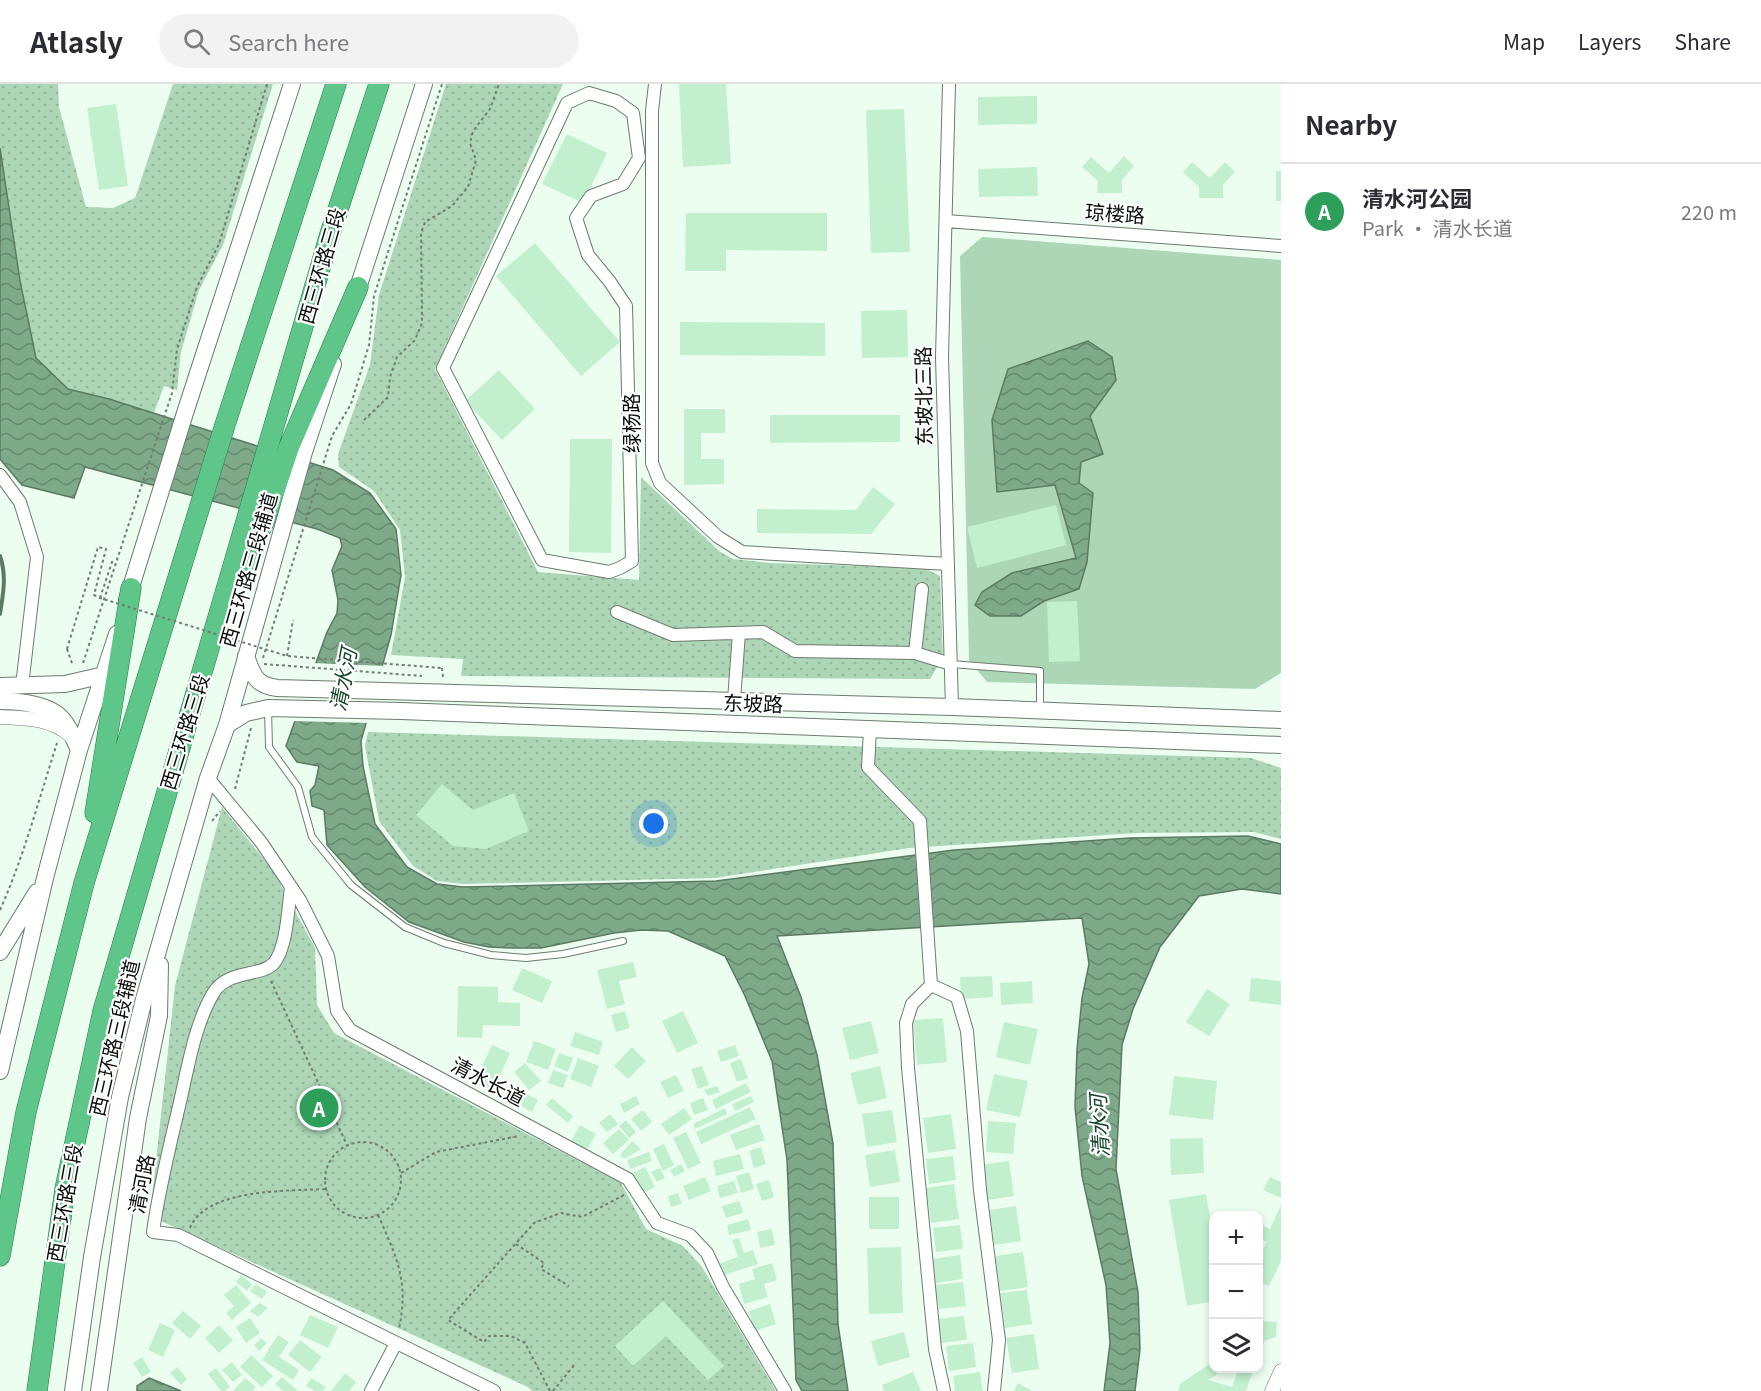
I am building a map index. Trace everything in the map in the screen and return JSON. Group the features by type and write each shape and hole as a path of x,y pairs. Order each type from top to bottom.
{"highway":[{"name":"西三环路三段","path":"0,1256 24,1123 84,883 224,428 336,84"},
{"name":"西三环路三段","path":"37,1391 65,1189 103,1011 217,625 255,521 288,447 330,234 379,84"},
{"path":"288,447 358,287"},
{"path":"84,883 131,588"}],"main road":[{"path":"0,1071 45,878 72,739 104,675 185,413 292,84"},
{"path":"358,287 424,84"},
{"name":"西三环路三段辅道","path":"74,1391 92,1257 120,1097 161,936 208,778 253,660 283,528 288,447"},
{"name":"东坡路","path":"253,660 252,674 258,681 277,688 734,700 1281,720"},
{"path":"0,686 65,684 104,675"},
{"path":"268,710 277,688"},
{"path":"0,701 17,701 42,707 62,717 72,739"},
{"name":"东坡路","path":"227,725 246,713 268,710 401,711 1281,745"},
{"path":"0,952 45,878"},
{"path":"99,1391 138,1118 159,1016 161,936"}],"street":[{"name":"绿杨路","path":"655,84 652,111 652,463 660,483 718,537 742,552 948,564"},
{"name":"东坡北三路","path":"948,84 942,357 952,707"},
{"path":"633,113 639,158 624,184 591,196 576,218 588,255 626,306 632,561 609,572 542,560 443,368 567,103 590,93 616,101 633,113 652,111"},
{"name":"琼楼路","path":"946,221 1281,246"},
{"path":"0,475 20,502 37,556 21,686 0,677"},
{"path":"915,653 922,589"},
{"path":"617,612 673,635 763,632 795,651 915,653 951,664"},
{"path":"734,700 739,633"},
{"path":"0,717 33,719 51,723 72,739"},
{"path":"870,730 868,767 920,821 931,985 912,1004 906,1023 908,1068 935,1348 944,1391"},
{"name":"清水长道","path":"208,778 261,842 291,888 328,956 337,1011 350,1030 628,1179 657,1223 690,1235 707,1253 723,1287 785,1391"},
{"path":"264,968 273,964 282,948 291,888"},
{"name":"清河路","path":"264,968 236,975 215,991 195,1037 158,1198 153,1232 178,1235 494,1391"},
{"path":"931,985 957,997 967,1030 980,1190 999,1340 994,1391"},
{"path":"372,1391 396,1343"},
{"path":"1272,1391 1281,1371"}],"lane":[{"path":"951,664 1040,670 1040,711"},
{"path":"268,710 269,747 298,787 312,837 351,885 405,927 444,943 490,956 526,958 563,954 623,941"}],"path":[{"path":"77,681 172,393 177,349 197,287 219,244 267,84"},
{"path":"424,676 296,666 253,660 301,532 332,436 351,404 369,345 374,296 442,84"},
{"path":"364,420 388,397 390,377 397,357 415,340 422,324 421,233 425,222 452,206 468,188 476,160 470,143 473,131 490,109 499,84"},
{"path":"77,681 67,649 98,547 106,549 94,596 287,656 442,668"},
{"path":"100,598 113,559"},
{"path":"287,656 293,620"},
{"path":"434,677 443,678"},
{"path":"209,826 234,793 268,710"},
{"path":"0,910 18,870 23,846 72,739"},
{"path":"264,968 347,1146"},
{"path":"400,1173 436,1152 541,1132"},
{"path":"367,1142 379,1145 397,1161 400,1173 401,1185 397,1197 389,1208 378,1215 352,1216 336,1205 326,1189 325,1177 334,1155 355,1143 367,1142"},
{"path":"186,1239 194,1218 214,1203 253,1194 326,1189"},
{"path":"576,1364 551,1391 525,1343 511,1336 489,1336 484,1342 448,1320 534,1223 561,1213 582,1217 634,1189"},
{"path":"378,1215 397,1258 404,1286 403,1310 396,1343"},
{"path":"516,1244 544,1263 541,1269 569,1286"}],"shaded area":[{"path":"0,84 58,84 59,107 86,207 113,208 135,198 173,84 273,84 223,245 199,290 181,352 177,390 164,386 154,413 68,389 36,358 20,281 0,148"},
{"path":"446,84 563,84 435,369 538,572 639,580 641,477 719,551 733,559 770,563 925,568 940,576 943,658 930,679 461,676 463,659 391,655 405,577 400,530 374,491 339,467 338,454 370,365 379,295"},
{"path":"982,237 1281,260 1281,673 1255,689 987,682 969,660 960,256"},
{"path":"368,732 1251,758 1281,768 1281,839 1254,832 1136,833 909,848 715,878 463,884 437,881 413,866 379,821 365,746"},
{"path":"222,807 274,872 315,948 317,1005 334,1033 621,1183 646,1229 683,1246 702,1267 776,1391 532,1391 528,1387 150,1216 175,986"}],"water":[{"name":"清水河","path":"0,148 20,281 36,358 68,389 109,399 333,470 370,493 396,529 401,575 391,635 361,741 363,766 375,824 407,867 437,884 463,887 716,881 954,850 1130,838 1248,836 1281,844 1281,894 1242,889 1199,896 1160,947 1133,1009 1122,1045 1116,1169 1138,1292 1140,1349 1135,1391 1104,1391 1110,1343 1106,1285 1082,1176 1075,1107 1077,1049 1082,998 1089,964 1082,918 777,936 801,997 817,1055 833,1143 838,1324 848,1391 802,1391 796,1380 787,1160 772,1061 745,996 725,956 668,931 641,930 614,933 541,948 489,947 464,942 409,922 365,887 327,845 324,810 312,806 310,791 315,785 319,766 297,762 286,746 327,632 337,613 338,600 332,570 342,546 340,538 317,529 85,467 74,498 22,485 0,459"},
{"path":"1088,341 1112,357 1116,380 1090,416 1103,454 1081,462 1079,483 1093,493 1087,562 1079,589 1044,601 1021,616 990,616 975,605 982,592 1012,573 1076,558 1055,485 997,492 992,420 1008,369"},
{"path":"149,1378 181,1391 137,1391 137,1386"}],"pier":[{"path":"312,663 385,666 369,723 292,721"}],"building":[{"path":"679,84 726,84 731,164 683,167"},
{"path":"1037,96 1037,124 978,125 978,97"},
{"path":"116,104 128,186 99,190 87,108"},
{"path":"904,109 910,252 871,253 866,110"},
{"path":"567,134 607,153 583,203 542,184"},
{"path":"1124,156 1134,166 1122,180 1122,193 1097,193 1098,181 1082,167 1091,157 1109,173"},
{"path":"1192,162 1210,178 1225,162 1235,172 1223,185 1223,198 1199,198 1199,187 1183,172"},
{"path":"1037,167 1038,196 979,197 978,169"},
{"path":"1276,171 1281,171 1281,201 1276,201"},
{"path":"686,213 827,213 827,251 726,250 726,271 685,271"},
{"path":"535,243 620,342 581,376 496,276"},
{"path":"907,310 908,357 862,358 861,311"},
{"path":"680,322 825,323 825,356 680,355"},
{"path":"499,370 535,409 502,440 465,401"},
{"path":"684,409 725,409 725,433 701,433 701,459 724,459 724,484 684,485"},
{"path":"770,415 900,415 900,442 770,443"},
{"path":"570,439 612,439 611,553 569,552"},
{"path":"873,487 895,504 871,534 757,533 757,509 856,510"},
{"path":"1056,505 1066,545 977,568 967,527"},
{"path":"1077,601 1080,661 1049,662 1047,602"},
{"path":"442,784 473,810 514,793 529,831 486,849 453,846 416,815"},
{"path":"633,962 637,977 619,981 625,1004 607,1009 597,970"},
{"path":"522,968 552,981 542,1003 512,990"},
{"path":"992,976 993,997 961,999 960,977"},
{"path":"1251,978 1281,981 1281,1005 1249,1001"},
{"path":"1032,981 1033,1003 1001,1005 1000,983"},
{"path":"458,986 498,987 498,1002 520,1003 520,1026 483,1025 482,1038 457,1037"},
{"path":"1207,989 1230,1004 1209,1036 1186,1022"},
{"path":"625,1011 630,1028 616,1032 611,1015"},
{"path":"683,1011 698,1043 677,1053 662,1021"},
{"path":"943,1018 947,1062 917,1065 913,1020"},
{"path":"871,1021 879,1053 850,1060 842,1028"},
{"path":"1004,1022 1038,1029 1030,1065 996,1057"},
{"path":"575,1032 603,1042 599,1055 570,1046"},
{"path":"534,1041 556,1049 548,1070 526,1062"},
{"path":"492,1045 510,1053 493,1091 474,1083"},
{"path":"735,1045 739,1056 721,1062 717,1051"},
{"path":"632,1047 646,1061 628,1079 614,1066"},
{"path":"559,1053 573,1058 568,1072 554,1066"},
{"path":"578,1058 599,1066 591,1087 570,1079"},
{"path":"741,1059 748,1078 737,1082 730,1063"},
{"path":"525,1063 541,1081 529,1090 514,1072"},
{"path":"702,1066 709,1085 698,1089 691,1069"},
{"path":"880,1066 887,1098 858,1105 850,1073"},
{"path":"553,1070 568,1075 563,1088 548,1083"},
{"path":"994,1074 1028,1081 1020,1117 986,1110"},
{"path":"676,1075 684,1091 668,1098 660,1082"},
{"path":"1174,1076 1217,1081 1213,1120 1169,1115"},
{"path":"746,1083 751,1092 716,1109 712,1100"},
{"path":"512,1086 538,1100 532,1112 506,1099"},
{"path":"717,1086 720,1092 708,1096 704,1090"},
{"path":"636,1096 640,1104 624,1113 620,1104"},
{"path":"751,1096 754,1102 735,1111 732,1104"},
{"path":"552,1098 573,1116 568,1123 546,1105"},
{"path":"703,1098 708,1110 694,1115 690,1103"},
{"path":"750,1107 756,1119 701,1144 696,1132"},
{"path":"684,1108 692,1119 669,1135 661,1124"},
{"path":"725,1108 727,1114 695,1129 693,1124"},
{"path":"643,1110 652,1122 641,1131 631,1119"},
{"path":"892,1110 897,1142 867,1147 862,1114"},
{"path":"610,1114 618,1124 607,1132 599,1123"},
{"path":"951,1114 956,1149 928,1153 923,1118"},
{"path":"626,1120 636,1132 629,1138 619,1126"},
{"path":"988,1121 1016,1123 1013,1154 986,1152"},
{"path":"759,1124 765,1140 736,1150 730,1135"},
{"path":"580,1125 596,1134 587,1150 571,1141"},
{"path":"619,1129 629,1140 613,1154 603,1143"},
{"path":"686,1132 701,1163 688,1169 673,1138"},
{"path":"1203,1138 1204,1173 1171,1175 1170,1139"},
{"path":"632,1141 641,1149 624,1159 620,1155"},
{"path":"664,1144 674,1165 663,1171 653,1149"},
{"path":"761,1147 766,1164 754,1168 749,1151"},
{"path":"895,1150 900,1182 870,1187 865,1155"},
{"path":"649,1152 652,1161 630,1169 627,1160"},
{"path":"740,1154 744,1169 716,1176 713,1161"},
{"path":"953,1156 956,1180 929,1184 926,1159"},
{"path":"1009,1161 1014,1196 987,1200 982,1165"},
{"path":"681,1164 685,1171 674,1177 670,1170"},
{"path":"645,1167 655,1187 641,1194 630,1174"},
{"path":"660,1168 665,1178 657,1182 651,1172"},
{"path":"749,1172 754,1189 741,1193 736,1176"},
{"path":"705,1177 711,1191 689,1200 683,1186"},
{"path":"1270,1177 1281,1182 1281,1198 1263,1190"},
{"path":"769,1180 774,1197 762,1201 756,1184"},
{"path":"734,1181 738,1193 720,1198 717,1186"},
{"path":"954,1184 959,1219 931,1223 926,1188"},
{"path":"678,1193 682,1204 671,1207 668,1196"},
{"path":"1206,1194 1209,1211 1209,1302 1187,1306 1169,1200"},
{"path":"869,1197 899,1197 899,1229 869,1229"},
{"path":"740,1201 743,1213 726,1218 722,1206"},
{"path":"1281,1205 1281,1261 1269,1286 1263,1284 1263,1250 1267,1242 1263,1241 1263,1226 1270,1229"},
{"path":"1016,1206 1021,1241 994,1245 989,1210"},
{"path":"748,1219 751,1230 729,1235 727,1225"},
{"path":"960,1225 963,1249 936,1252 933,1228"},
{"path":"772,1229 775,1245 760,1248 757,1232"},
{"path":"739,1238 744,1253 753,1250 758,1264 721,1276 718,1264 738,1257 732,1240"},
{"path":"901,1247 903,1313 869,1314 867,1248"},
{"path":"1023,1252 1028,1287 1000,1291 995,1256"},
{"path":"960,1255 963,1279 936,1283 932,1259"},
{"path":"772,1263 777,1280 764,1284 768,1297 744,1304 739,1284 755,1279 752,1269"},
{"path":"241,1275 252,1284 247,1291 236,1282"},
{"path":"963,1282 966,1306 939,1309 935,1285"},
{"path":"256,1284 267,1292 262,1299 250,1291"},
{"path":"236,1285 251,1303 232,1320 226,1313 234,1306 224,1295"},
{"path":"1027,1290 1032,1324 1005,1328 1000,1293"},
{"path":"663,1301 724,1366 708,1380 666,1336 633,1366 615,1346"},
{"path":"260,1303 268,1308 258,1317 250,1311"},
{"path":"770,1304 776,1324 755,1331 749,1311"},
{"path":"183,1311 201,1326 190,1339 172,1323"},
{"path":"310,1315 338,1327 328,1348 300,1335"},
{"path":"964,1316 967,1340 940,1343 937,1319"},
{"path":"250,1318 260,1333 246,1343 236,1327"},
{"path":"1263,1321 1277,1322 1276,1337 1264,1341 1263,1344"},
{"path":"160,1323 175,1330 163,1357 148,1350"},
{"path":"219,1325 233,1340 219,1353 205,1338"},
{"path":"904,1332 910,1357 878,1366 871,1341"},
{"path":"1034,1334 1039,1369 1012,1373 1006,1338"},
{"path":"278,1335 289,1342 279,1357 299,1370 293,1380 262,1360"},
{"path":"261,1338 267,1343 259,1351 254,1345"},
{"path":"300,1340 322,1357 310,1372 288,1355"},
{"path":"973,1343 976,1367 949,1371 946,1346"},
{"path":"251,1355 273,1376 262,1387 240,1367"},
{"path":"142,1357 151,1372 142,1377 133,1363"},
{"path":"232,1362 242,1375 233,1382 222,1370"},
{"path":"1209,1364 1209,1373 1219,1373 1208,1380 1232,1387 1237,1373 1252,1373 1246,1391 1178,1391 1180,1384"},
{"path":"177,1367 187,1379 181,1385 170,1373"},
{"path":"216,1368 230,1387 225,1391 221,1391 208,1374"},
{"path":"913,1372 921,1391 884,1391 882,1385"},
{"path":"980,1372 983,1391 955,1391 953,1376"},
{"path":"345,1373 356,1382 349,1391 331,1391"},
{"path":"282,1377 298,1391 283,1391 275,1384"},
{"path":"245,1378 256,1387 253,1391 233,1391"},
{"path":"311,1378 326,1387 323,1391 315,1391 306,1386"},
{"path":"1018,1383 1032,1391 1014,1391"}],"waterway":[{"path":"0,556 4,578 0,614"}],"place":[{"name":"清水河公园","path":"319,1108"}]}
